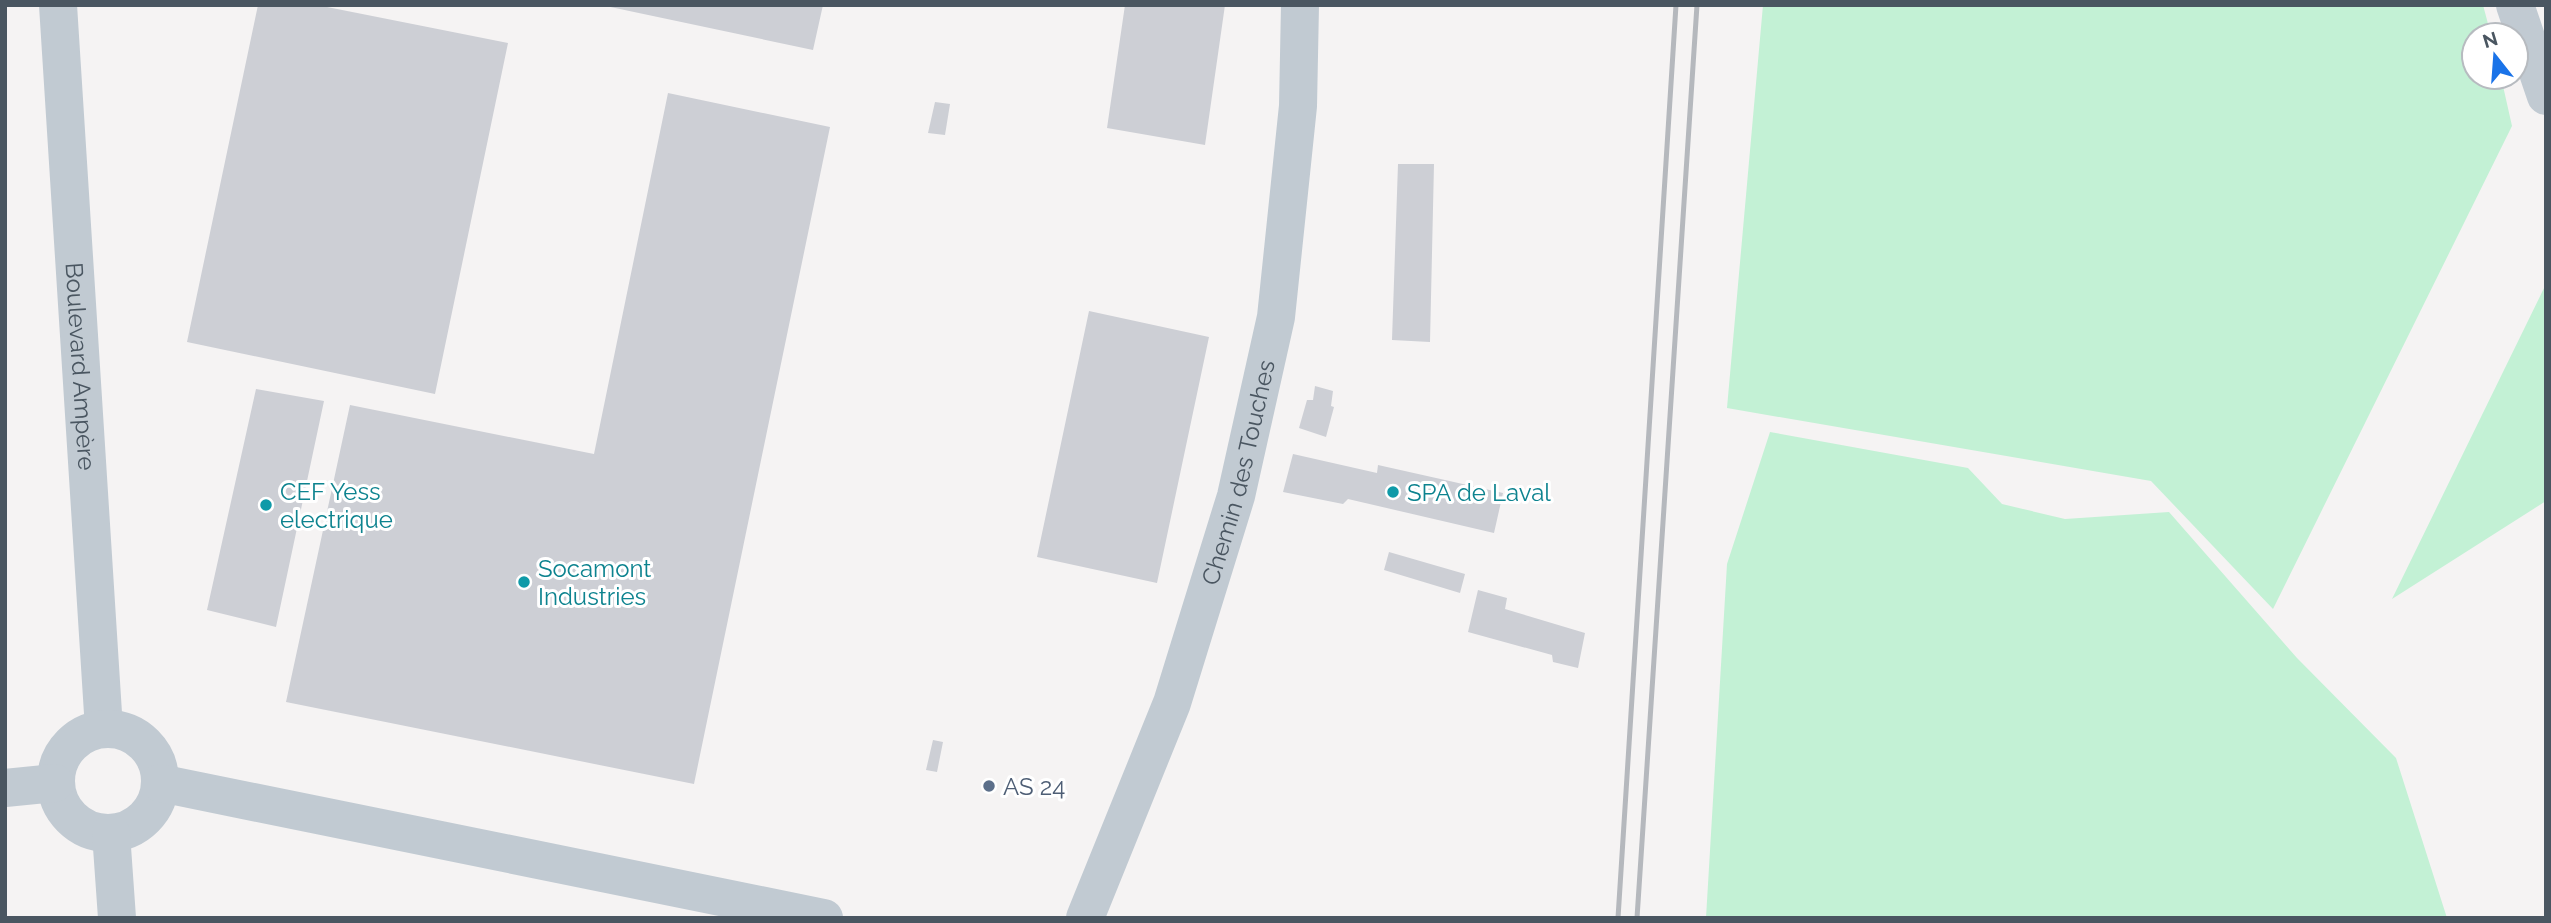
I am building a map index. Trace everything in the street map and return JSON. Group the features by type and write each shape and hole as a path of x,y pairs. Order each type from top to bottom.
{"street":[{"name":"Boulevard Ampère","path":"58,5 104,729"},
{"name":"Chemin des Touches","path":"1085,918 1172,703 1236,496 1276,317 1298,106 1300,5"},
{"path":"2515,5 2546,96"},
{"path":"104,729 122,731 138,738 150,750 158,765 160,783 150,812 139,823 126,830 111,833 94,832 79,825 66,814 58,800 55,783 57,767 64,752 82,737 104,729"},
{"path":"5,788 55,783"},
{"path":"160,783 824,918"},
{"path":"111,833 117,918"}],"green space":[{"path":"1763,5 2483,5 2487,21 2460,21 2460,91 2504,91 2512,126 2273,609 2151,481 1727,408"},
{"path":"2546,284 2546,501 2392,599"},
{"path":"1770,432 1968,468 2002,504 2065,519 2169,512 2297,658 2396,758 2447,918 1706,918 1727,564"}],"building":[{"path":"258,5 317,5 508,43 435,394 187,342"},
{"path":"601,5 823,5 813,50"},
{"path":"1125,5 1225,5 1205,145 1107,128"},
{"name":"Socamont Industries","path":"668,93 830,127 694,784 286,702 350,405 594,454"},
{"path":"935,102 950,104 945,135 928,133"},
{"path":"1398,164 1434,164 1430,342 1392,340"},
{"path":"1089,311 1209,337 1157,583 1037,557"},
{"path":"1315,386 1333,391 1331,406 1334,407 1326,437 1299,428 1307,400 1313,400"},
{"name":"CEF Yess electrique","path":"256,389 324,401 276,627 207,610"},
{"name":"SPA de Laval","path":"1293,454 1377,473 1378,465 1503,493 1494,533 1348,499 1343,504 1283,492"},
{"path":"1389,552 1465,574 1460,593 1384,570"},
{"path":"1478,590 1507,598 1505,609 1585,633 1578,668 1553,662 1552,655 1468,632"},
{"path":"933,740 943,742 937,772 926,770"}],"railway":[{"path":"1618,918 1676,5"},
{"path":"1637,918 1697,5"}],"place":[{"name":"SPA de Laval","path":"1393,492"},
{"name":"CEF Yess electrique","path":"266,505"},
{"name":"Socamont Industries","path":"524,582"},
{"name":"AS 24","path":"989,786"}]}
